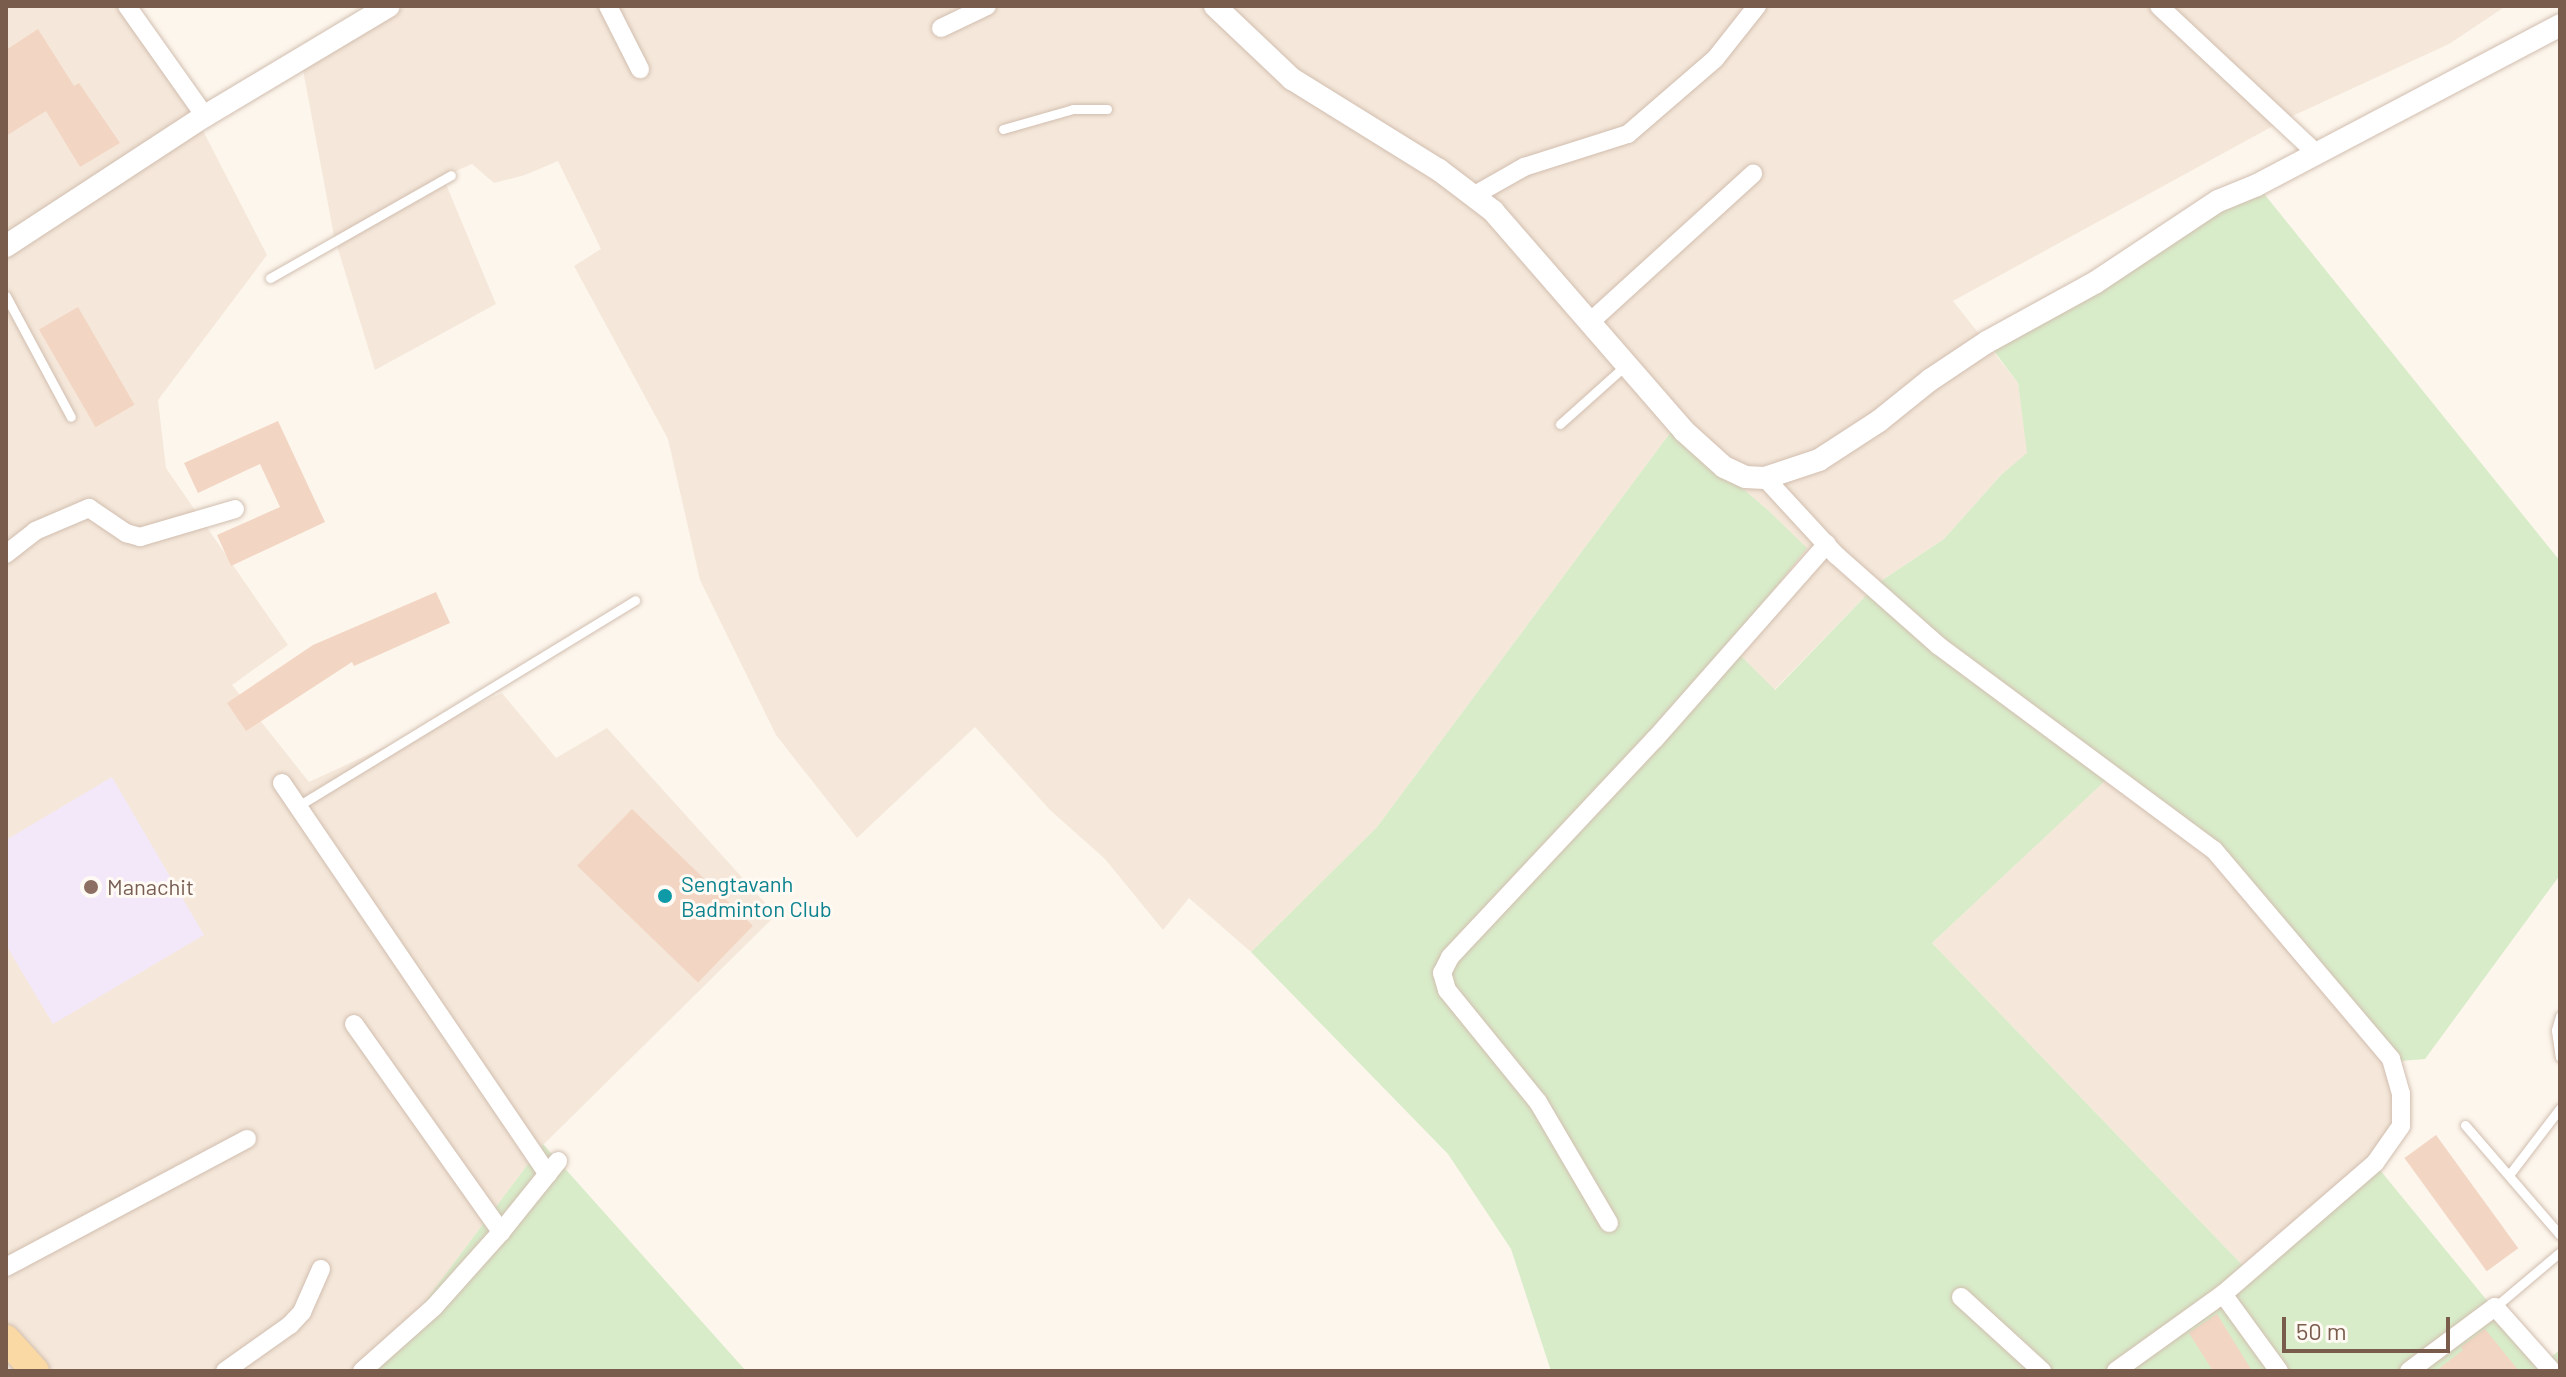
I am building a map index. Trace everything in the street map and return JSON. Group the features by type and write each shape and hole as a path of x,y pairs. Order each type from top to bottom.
{"main road":[{"path":"6,1339 35,1371"}],"street":[{"path":"127,6 205,116"},
{"path":"6,246 205,116 389,6"},
{"path":"608,6 640,69"},
{"path":"941,28 987,6"},
{"path":"1215,6 1292,79 1439,170 1493,211 1684,431 1724,467 1745,477 1765,478 1819,460 1879,421 1930,380 1987,342 2096,282 2218,201 2257,185 2314,151 2560,25"},
{"path":"1473,196 1524,167 1628,134 1715,59 1757,6"},
{"path":"2159,6 2314,151"},
{"path":"1589,323 1753,174"},
{"path":"1765,478 1827,544 1939,646 2214,850 2310,958 2391,1059 2401,1094 2401,1126 2375,1163 2223,1294 2116,1371"},
{"path":"6,554 35,531 89,508 126,533 140,537 235,509"},
{"path":"1609,1223 1538,1102 1447,990 1442,973 1450,957 1655,739 1827,544"},
{"path":"282,783 553,1167 501,1232 434,1307 362,1371"},
{"path":"354,1024 501,1232"},
{"path":"6,1267 247,1139"},
{"path":"225,1371 290,1325 302,1312 321,1269"},
{"path":"2223,1294 2279,1371"},
{"path":"1961,1297 2042,1371"},
{"path":"2409,1371 2495,1307 2552,1371"}],"lane":[{"path":"1003,129 1073,109 1107,109"},
{"path":"270,278 451,175"},
{"path":"6,296 71,417"},
{"path":"1560,424 1626,365"},
{"path":"298,806 635,600"},
{"path":"2560,1016 2556,1030 2560,1057"},
{"path":"2509,1175 2560,1108"},
{"path":"2465,1125 2560,1235"},
{"path":"2495,1307 2560,1252"}],"shaded area":[{"path":"6,6 125,6 198,121 267,255 158,400 166,468 288,645 232,685 309,782 502,693 556,758 607,728 776,915 540,1148 373,1371 6,1371"},
{"path":"406,6 2506,6 2449,44 2284,120 1953,301 2018,383 2028,453 2001,475 1944,539 1878,583 1774,690 1730,645 1806,548 1769,511 1673,429 1377,827 1251,952 1189,898 1163,930 1105,859 1050,810 975,727 857,838 776,735 700,580 668,439 574,266 601,249 558,161 525,175 494,183 472,164 443,177 496,304 375,370 334,236 303,70"},
{"name":"Manachit","path":"112,777 204,935 53,1024 6,945 6,840"},
{"path":"2108,777 2212,851 2388,1062 2401,1126 2249,1272 1932,943"}],"green space":[{"path":"2257,185 2560,561 2560,875 2425,1059 2388,1062 2212,851 2109,777 1932,943 2249,1272 2375,1164 2540,1365 2560,1350 2560,1371 1551,1371 1511,1249 1448,1154 1251,952 1377,827 1673,429 1769,511 1807,548 1730,645 1775,690 1878,583 1944,539 2001,475 2027,453 2018,383 1987,342"},
{"path":"543,1144 746,1371 373,1371"}],"building":[{"path":"38,29 74,86 79,83 120,143 80,167 46,111 6,136 6,50"},
{"path":"78,307 134,405 96,427 39,330"},
{"path":"278,421 325,522 231,566 217,535 280,507 260,464 198,493 184,463"},
{"path":"436,592 450,623 354,666 352,662 246,731 227,703 313,645"},
{"name":"Sengtavanh Badminton Club","path":"632,809 753,926 698,983 577,866"},
{"path":"2436,1135 2518,1248 2487,1271 2404,1158"},
{"path":"2217,1314 2252,1371 2213,1371 2189,1333"},
{"path":"2485,1329 2519,1371 2436,1371 2463,1350 2461,1347"}],"place":[{"name":"Manachit","path":"91,887"},
{"name":"Sengtavanh Badminton Club","path":"665,896"}]}
